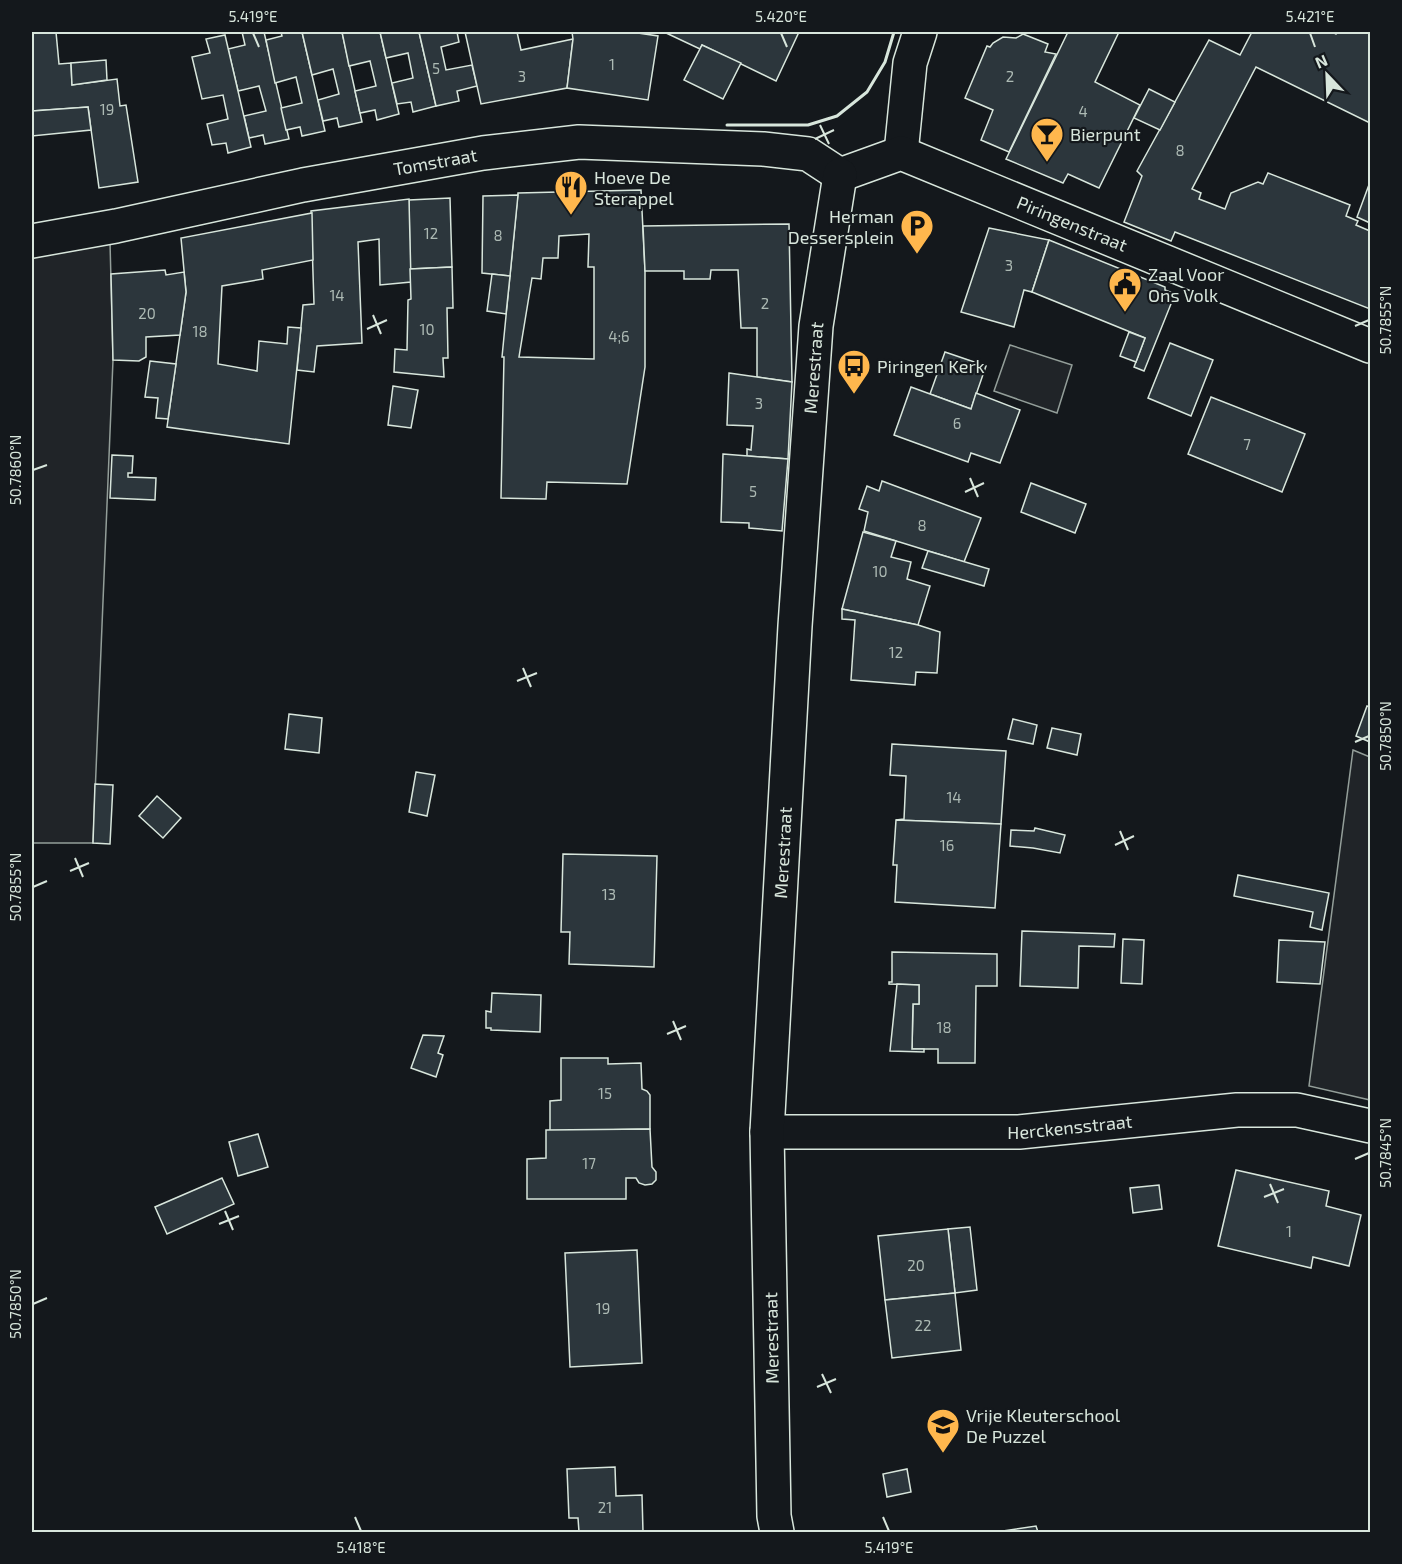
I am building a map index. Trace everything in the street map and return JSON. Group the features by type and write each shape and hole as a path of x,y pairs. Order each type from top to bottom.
{"street":[{"path":"840,176 901,153 910,63 920,32"},
{"name":"Tomstraat","path":"32,241 116,226 314,183 483,153 579,142 763,149 808,154 840,176"},
{"name":"Piringenstraat","path":"901,153 1371,346"},
{"name":"Merestraat","path":"777,1533 774,1516 767,1132 795,626 816,326 840,176"},
{"name":"Herckensstraat","path":"767,1132 1019,1132 1237,1110 1297,1110 1371,1126"}],"shaded area":[{"path":"110,242 113,360 93,843 32,843 32,256"},
{"path":"1010,345 1072,365 1057,413 994,391"},
{"path":"1353,750 1370,757 1370,1100 1309,1086"}],"building":[{"path":"32,32 56,32 59,64 71,63 72,85 117,79 120,106 126,105 138,182 99,188 88,107 32,111"},
{"path":"242,32 264,32 289,139 265,144 263,135 249,138 244,116 266,111 259,86 238,91 228,49 245,45"},
{"path":"281,32 302,32 325,131 302,136 300,127 286,130 281,108 302,103 296,77 275,83 266,40 282,36"},
{"path":"302,32 342,32 362,122 339,127 337,118 323,121 318,100 339,94 333,69 312,75"},
{"path":"342,32 380,32 399,114 377,120 375,110 360,113 355,91 376,86 370,61 349,66"},
{"path":"380,32 419,32 436,106 413,112 411,102 397,104 392,83 413,78 408,53 386,58"},
{"path":"419,32 457,32 459,42 441,47 446,70 472,65 477,86 457,91 459,101 436,106"},
{"path":"465,32 517,32 521,50 573,39 567,88 481,104"},
{"path":"572,32 631,32 658,36 648,100 567,88"},
{"path":"664,32 799,32 776,81 702,45 700,49"},
{"path":"1068,32 1119,32 1095,82 1140,105 1099,188 1068,174 1063,183 1006,159"},
{"path":"1252,32 1332,32 1336,34 1337,32 1370,32 1370,123 1256,67 1192,189 1201,193 1199,199 1225,209 1231,193 1258,182 1263,184 1268,173 1350,205 1346,216 1358,221 1356,225 1370,231 1370,309 1175,232 1171,241 1124,222 1142,176 1137,171 1209,40 1240,55"},
{"path":"1023,34 1048,44 1045,52 1056,54 1009,152 981,140 993,110 965,98 987,46 990,47 1003,37 1016,38"},
{"path":"225,35 251,147 228,153 226,143 212,145 207,124 228,119 223,95 202,99 192,57 210,53 206,39"},
{"path":"702,45 741,63 723,99 684,80"},
{"path":"106,60 107,80 72,85 71,63"},
{"path":"1149,89 1175,102 1160,130 1134,118"},
{"path":"88,107 91,130 32,136 32,111"},
{"path":"1370,182 1370,223 1357,217"},
{"path":"641,190 645,271 645,367 627,484 547,482 546,499 501,498 504,357 502,357 518,193","holes":["589,234 588,267 594,267 594,359 519,357 532,278 541,279 543,258 558,258 559,236"]},
{"path":"518,195 510,276 482,273 483,196"},
{"path":"450,198 452,267 410,269 409,200"},
{"path":"409,199 411,282 380,285 379,239 358,242 362,343 317,346 314,372 297,370 303,305 314,304 311,211"},
{"path":"312,213 313,260 262,270 263,279 222,286 218,364 257,371 259,341 287,344 288,327 301,328 289,444 167,427 186,292 181,238"},
{"path":"789,224 792,382 757,377 757,328 741,328 738,270 711,270 710,279 684,279 684,271 645,271 643,226"},
{"path":"989,228 1049,240 1032,292 1024,290 1014,327 961,312"},
{"name":"Zaal Voor Ons Volk","path":"1049,240 1165,287 1165,290 1175,294 1144,371 1134,367 1145,338 1032,292"},
{"path":"452,267 453,308 447,308 448,358 443,358 444,377 394,372 395,349 407,350 408,300 411,299 410,269"},
{"path":"165,270 166,275 184,272 186,292 180,335 146,337 146,357 139,361 113,360 111,274"},
{"path":"492,274 510,276 506,314 487,311"},
{"path":"1129,332 1145,338 1136,362 1120,356"},
{"path":"1170,343 1213,360 1191,416 1148,398"},
{"path":"945,352 986,366 971,409 930,394"},
{"path":"150,361 176,364 168,419 156,418 158,398 145,397"},
{"path":"729,373 792,382 788,459 747,456 747,449 751,450 753,426 727,425"},
{"path":"393,386 418,390 411,428 388,425"},
{"path":"911,387 971,409 976,393 1020,410 1000,463 971,453 968,462 894,435"},
{"path":"1211,397 1305,434 1282,492 1188,454"},
{"path":"723,454 788,459 782,531 749,528 749,523 721,522"},
{"path":"112,455 133,456 132,473 128,473 128,477 156,478 155,500 110,498"},
{"path":"882,481 981,518 964,562 864,531 868,512 859,509 867,486 879,491"},
{"path":"1031,483 1086,504 1075,533 1021,512"},
{"path":"863,532 896,541 891,557 911,562 907,579 930,586 918,625 842,609"},
{"path":"928,551 989,569 984,586 922,568"},
{"path":"842,609 940,632 937,673 916,672 915,685 851,680 855,620 842,619"},
{"path":"1367,706 1370,707 1370,742 1356,736"},
{"path":"289,714 322,718 319,753 285,749"},
{"path":"1013,719 1037,725 1033,744 1008,739"},
{"path":"1052,728 1081,734 1077,755 1047,748"},
{"path":"892,744 1006,751 1001,824 896,820 904,819 906,776 890,775"},
{"path":"416,772 435,775 427,816 409,812"},
{"path":"95,784 113,785 110,844 93,843"},
{"path":"157,796 181,818 163,838 139,816"},
{"path":"896,820 1001,824 995,908 895,902 897,865 893,865"},
{"path":"1035,828 1065,835 1060,853 1010,846 1011,830 1034,831"},
{"path":"563,854 657,856 654,967 569,964 570,932 561,932"},
{"path":"1238,875 1329,893 1322,930 1310,927 1313,912 1234,896"},
{"path":"1022,931 1115,934 1114,947 1079,946 1078,988 1020,986"},
{"path":"1123,939 1144,940 1142,984 1121,983"},
{"path":"1279,940 1325,942 1320,984 1277,982"},
{"path":"892,952 997,954 997,986 976,986 975,1063 938,1063 938,1049 912,1049 913,1004 919,1004 919,985 889,984 892,982"},
{"path":"897,984 919,985 919,1004 913,1004 912,1049 924,1049 924,1052 890,1051"},
{"path":"492,993 541,995 540,1032 486,1028 486,1011 491,1012"},
{"path":"423,1035 444,1036 438,1053 443,1055 436,1077 411,1068"},
{"path":"561,1058 608,1058 608,1064 641,1063 642,1089 650,1095 650,1129 550,1131 550,1101 561,1100"},
{"path":"650,1129 652,1167 656,1172 656,1180 652,1184 645,1185 639,1183 636,1178 626,1178 626,1199 527,1199 527,1159 546,1158 546,1130"},
{"path":"258,1134 268,1167 238,1176 229,1142"},
{"path":"1236,1170 1329,1191 1326,1206 1361,1215 1349,1266 1313,1257 1311,1268 1218,1246"},
{"path":"222,1178 234,1204 167,1234 155,1207"},
{"path":"1159,1185 1162,1209 1133,1213 1130,1188"},
{"path":"970,1227 977,1290 955,1293 948,1229"},
{"path":"948,1229 955,1293 885,1300 878,1236"},
{"path":"637,1250 642,1363 570,1367 565,1253"},
{"path":"955,1293 961,1350 892,1358 885,1300"},
{"path":"615,1467 616,1496 642,1495 643,1532 579,1532 578,1518 569,1518 567,1469"},
{"path":"907,1469 911,1492 887,1497 883,1474"},
{"path":"1036,1526 1038,1532 996,1532"}],"wall":[{"path":"727,125 808,125 837,116 867,92 885,62 894,32"}],"place":[{"name":"Bierpunt","path":"1047,163"},
{"name":"Hoeve De Sterappel","path":"571,216"},
{"name":"Herman Dessersplein","path":"917,255"},
{"name":"Zaal Voor Ons Volk","path":"1125,313"},
{"name":"Piringen Kerk","path":"854,395"},
{"name":"Vrije Kleuterschool De Puzzel","path":"943,1454"}]}
